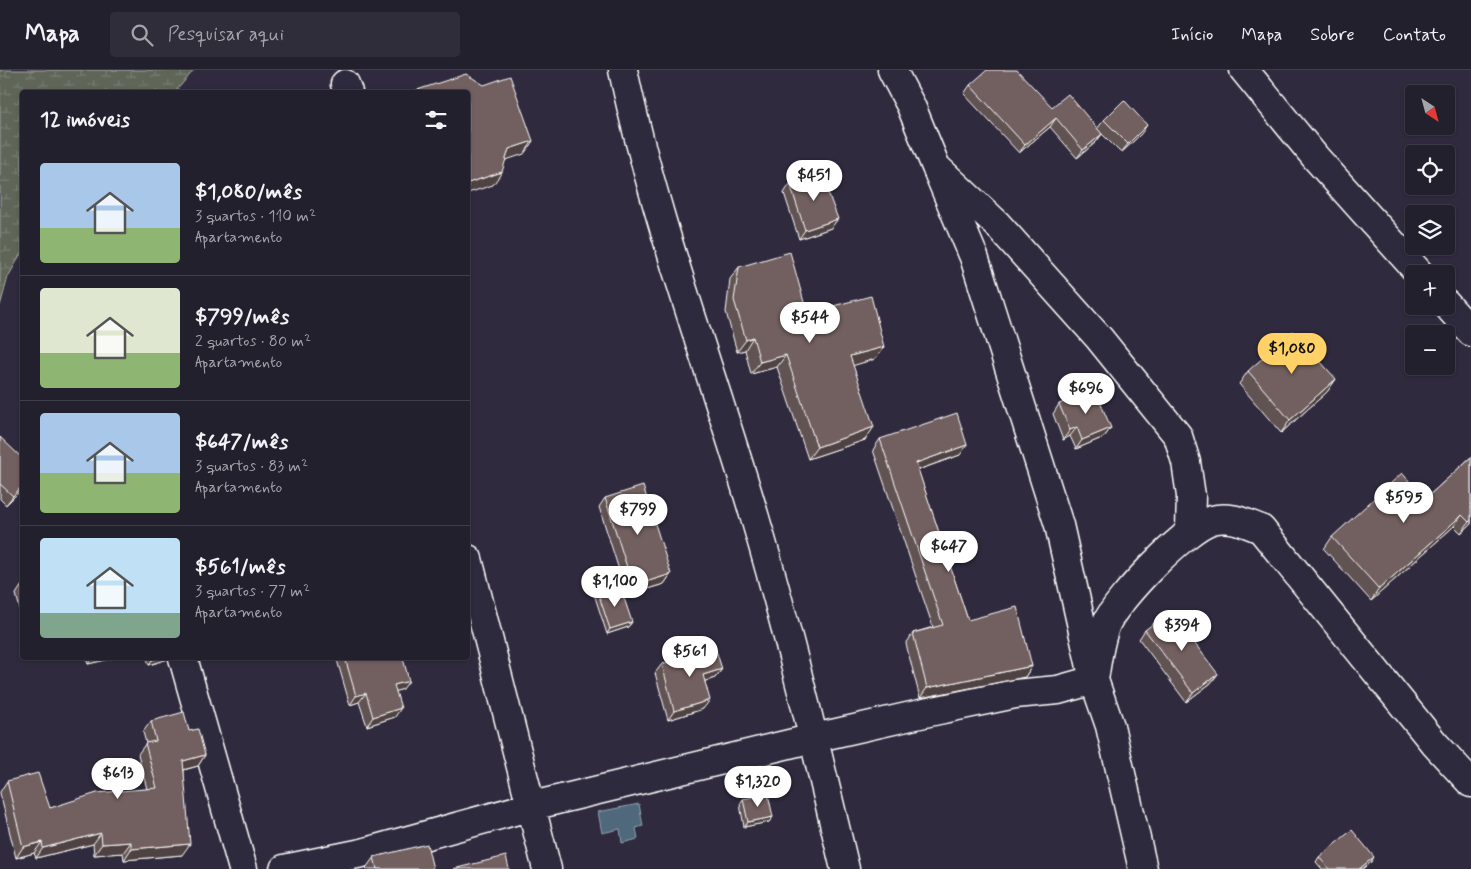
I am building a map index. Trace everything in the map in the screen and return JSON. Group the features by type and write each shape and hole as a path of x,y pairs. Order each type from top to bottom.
{"street":[{"path":"623,70 634,121 675,267 755,517 814,738 845,869"},
{"path":"892,70 911,106 974,257 1059,525 1094,680 1110,726 1143,869"},
{"path":"1244,70 1316,158 1412,265"},
{"path":"936,166 1003,231 1100,338 1178,436 1186,462 1190,496 1190,529 1115,608 1106,625 1099,647 1094,680"},
{"path":"1455,314 1471,332"},
{"path":"1184,536 1211,520 1233,518 1260,529 1434,743 1471,783"},
{"path":"470,567 547,869"},
{"path":"1074,591 1085,606 1094,611 1115,608"},
{"path":"184,660 242,869"},
{"path":"284,869 362,852 532,806 814,738 1015,694 1058,690 1094,680"}],"green space":[{"path":"0,70 194,70 177,90 20,90 20,256 8,277 0,306"}],"water":[{"path":"639,804 643,826 636,828 638,839 622,843 620,829 602,833 598,812"}],"building":[{"path":"987,70 1017,70 1052,107 1068,94 1102,134 1083,150 1056,118 1025,145 970,85"},
{"path":"466,74 484,85 510,76 533,141 509,149 502,172 470,182 470,90 417,90"},
{"path":"1124,100 1147,125 1128,144 1104,120"},
{"path":"821,174 838,219 805,230 790,184"},
{"path":"790,252 807,313 871,296 884,347 850,356 874,427 817,447 786,355 760,362 753,337 746,340 734,300 739,267"},
{"path":"1293,331 1336,379 1290,420 1248,371"},
{"path":"1095,390 1111,428 1082,440 1077,427 1070,430 1059,404"},
{"path":"957,413 967,445 916,463 968,620 1017,607 1032,666 927,688 913,633 943,625 880,439"},
{"path":"0,437 20,456 20,488 13,496 0,484"},
{"path":"1471,457 1471,520 1469,522 1462,515 1379,589 1332,537 1402,473 1425,499"},
{"path":"643,486 671,574 633,586 605,498"},
{"path":"620,586 632,622 610,629 598,593"},
{"path":"1170,611 1218,674 1193,693 1145,630"},
{"path":"715,647 722,669 703,675 710,700 674,711 662,664"},
{"path":"346,660 404,660 409,681 394,685 401,708 373,717 366,693 356,696"},
{"path":"184,712 189,731 198,729 205,755 183,761 190,844 131,849 131,842 102,844 101,833 43,848 42,842 23,847 7,781 38,773 50,808 97,793 157,788 145,743 156,741 151,721"},
{"path":"768,794 773,817 748,822 743,799"},
{"path":"1352,830 1374,857 1359,869 1329,869 1319,857"},
{"path":"427,844 433,869 377,869 374,857"},
{"path":"506,856 509,869 453,869"}]}
